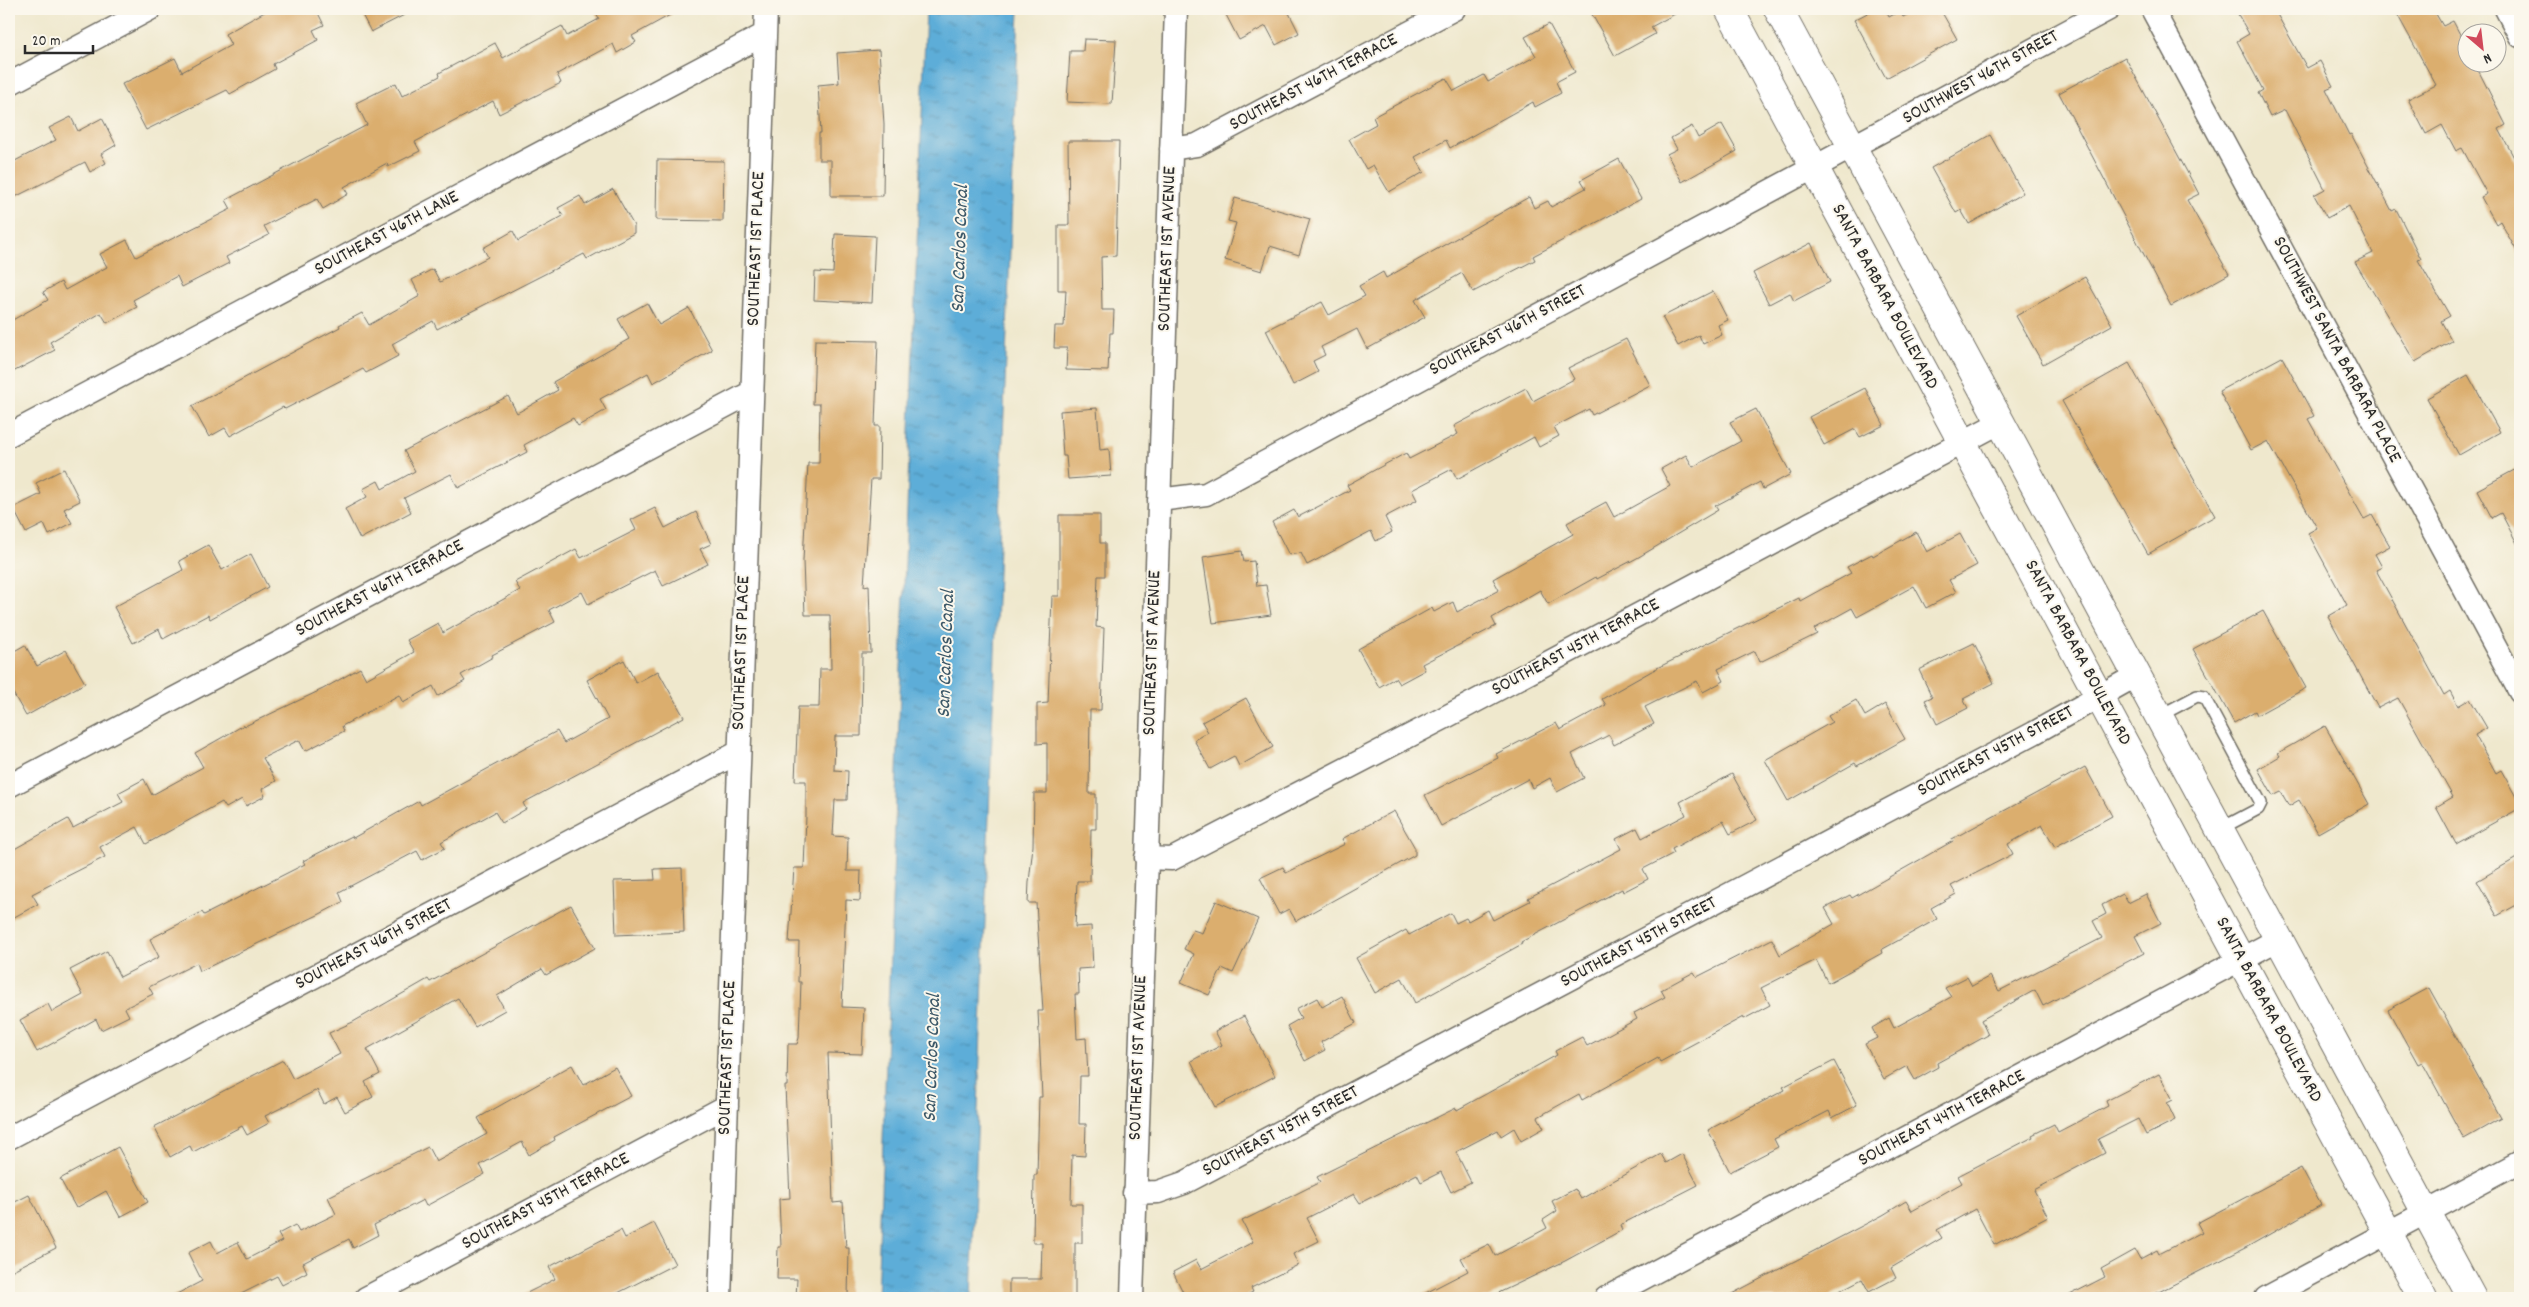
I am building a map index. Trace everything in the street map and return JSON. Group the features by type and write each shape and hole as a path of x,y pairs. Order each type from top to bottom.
{"main road":[{"name":"SANTA BARBARA BOULEVARD","path":"1729,9 2424,1298"},
{"path":"1778,9 2472,1298"}],"street":[{"path":"9,84 150,9"},
{"name":"SOUTHEAST 1ST PLACE","path":"720,1298 766,9"},
{"name":"SOUTHEAST 1ST AVENUE","path":"1132,1298 1134,1193 1176,9"},
{"name":"SOUTHEAST 46TH TERRACE","path":"1171,149 1197,145 1454,9"},
{"name":"SOUTHWEST 46TH STREET","path":"1853,148 2110,9"},
{"name":"SOUTHWEST SANTA BARBARA PLACE","path":"2152,9 2520,692"},
{"path":"2506,9 2520,36"},
{"name":"SOUTHEAST 46TH LANE","path":"9,435 765,34"},
{"name":"SOUTHEAST 46TH STREET","path":"1159,500 1206,494 1853,148"},
{"name":"SOUTHEAST 46TH TERRACE","path":"9,786 752,392"},
{"name":"SOUTHEAST 45TH TERRACE","path":"1146,858 1172,859 1442,719 2000,422"},
{"name":"SOUTHEAST 45TH STREET","path":"1134,1193 1158,1192 1184,1183 1991,756 2136,674"},
{"name":"SOUTHEAST 46TH STREET","path":"9,1138 738,752"},
{"name":"SOUTHEAST 44TH TERRACE","path":"1606,1298 2279,939"},
{"name":"SOUTHEAST 45TH TERRACE","path":"366,1298 727,1106"},
{"path":"2266,1298 2520,1162"}],"lane":[{"path":"2159,716 2196,696 2204,697 2261,803 2258,809 2220,829"}],"water":[{"name":"San Carlos Canal","path":"926,9 1019,9 971,1298 877,1298"}],"building":[{"path":"270,9 316,9 324,25 313,30 318,40 273,64 275,69 230,94 227,90 146,130 122,84 175,58 182,72 231,45 225,34"},
{"path":"359,9 416,9 371,32"},
{"path":"593,9 681,9 632,36 636,42 617,53 613,44 557,74 561,83 499,114 493,101 415,142 420,151 388,167 387,163 344,187 348,194 323,209 317,199 264,226 269,235 226,257 229,263 182,287 177,276 133,300 137,307 107,323 101,313 50,342 55,350 9,374 9,322 48,300 43,292 61,282 65,290 107,267 100,254 127,240 136,257 231,209 226,200 367,125 356,103 396,83 402,96 440,76 439,73 495,43 503,58 562,26 567,36 599,19"},
{"path":"1223,9 1298,9 1289,13 1299,33 1276,45 1266,26 1239,40"},
{"path":"1589,9 1684,9 1651,27 1655,34 1615,56"},
{"path":"1875,9 1885,9 1889,17 1900,11 1903,17 1918,9 1940,9 1957,39 1886,78 1854,20"},
{"path":"2235,9 2274,9 2307,68 2320,61 2333,86 2326,89 2349,135 2351,134 2392,211 2396,209 2421,259 2418,260 2450,316 2441,321 2452,341 2415,362 2355,262 2373,253 2349,206 2327,218 2314,195 2325,189 2285,110 2270,117 2258,93 2263,90 2237,41 2249,34"},
{"path":"2407,9 2433,9 2443,26 2453,21 2456,27 2456,72 2479,72 2506,125 2499,129 2520,169 2520,257 2500,221 2496,224 2481,197 2487,194 2462,148 2456,151 2442,125 2426,134 2408,99 2436,85 2397,14"},
{"path":"1549,24 1575,72 1556,82 1561,93 1535,107 1533,102 1450,148 1446,140 1415,157 1424,172 1389,192 1373,165 1366,169 1349,139 1376,124 1373,117 1446,78 1454,91 1484,75 1488,82 1536,56 1525,37"},
{"path":"1084,39 1116,40 1112,104 1067,102 1070,51 1083,51"},
{"path":"879,50 884,124 883,196 831,196 831,160 819,160 819,133 821,133 818,85 839,83 837,53"},
{"path":"2125,57 2199,194 2187,200 2229,274 2171,306 2059,93"},
{"path":"71,117 78,131 102,118 116,145 101,154 106,163 90,172 85,162 9,200 9,164 56,140 49,128"},
{"path":"1722,124 1737,151 1682,182 1667,154 1677,149 1671,138 1692,126 1698,138"},
{"path":"1990,135 2023,193 1969,224 1961,210 1956,213 1931,168"},
{"path":"1068,141 1119,141 1116,256 1101,257 1102,310 1114,310 1113,333 1110,333 1108,371 1066,370 1067,348 1054,348 1055,326 1064,326 1066,290 1058,290 1058,225 1069,225"},
{"path":"1619,159 1641,199 1533,256 1535,260 1473,292 1462,273 1415,300 1425,317 1367,349 1357,329 1321,347 1325,355 1313,361 1318,372 1293,385 1266,330 1322,302 1329,315 1365,296 1359,286 1383,272 1386,278 1529,197 1534,208 1548,201 1551,207 1586,188 1581,180"},
{"path":"657,160 724,161 723,221 656,220"},
{"path":"613,189 634,226 634,233 587,259 584,254 437,329 433,321 392,344 398,356 366,373 363,369 285,409 283,407 230,436 225,428 209,437 192,406 340,327 339,325 362,313 369,325 420,296 412,280 433,269 440,282 488,257 483,248 513,231 518,241 563,216 558,208 580,196 585,205"},
{"path":"1235,198 1310,219 1299,255 1270,246 1262,271 1225,260 1236,223 1228,221"},
{"path":"835,234 875,236 872,303 814,300 815,272 833,273"},
{"path":"1811,243 1830,282 1794,301 1790,293 1769,304 1753,273"},
{"path":"2085,277 2112,325 2043,364 2016,316"},
{"path":"1713,291 1728,320 1718,325 1722,335 1703,344 1699,335 1678,346 1662,317"},
{"path":"647,303 659,325 689,308 712,350 653,383 648,373 600,399 606,410 578,426 573,418 524,445 527,452 458,488 451,474 404,498 411,512 360,539 345,509 367,497 363,489 378,481 382,489 415,471 404,451 508,396 517,413 558,390 553,382 629,339 618,319"},
{"path":"1626,339 1650,385 1592,415 1589,409 1554,427 1559,436 1539,447 1534,437 1457,479 1452,469 1412,490 1417,500 1385,517 1392,532 1376,541 1371,531 1307,565 1301,553 1289,555 1272,522 1294,510 1298,517 1350,490 1347,485 1406,453 1409,459 1458,434 1454,426 1526,388 1533,401 1574,379 1568,368"},
{"path":"815,340 878,341 875,426 880,426 879,479 871,479 864,586 869,585 871,653 862,653 861,736 835,736 834,770 848,771 847,800 835,800 833,836 848,837 847,871 861,871 860,901 846,900 842,1007 864,1008 862,1054 828,1053 833,1203 843,1202 846,1248 849,1248 848,1298 796,1298 797,1279 777,1279 778,1247 781,1247 779,1199 790,1198 785,1086 787,1086 788,1044 797,1044 799,1038 801,982 798,982 799,942 789,942 794,868 804,868 806,816 806,781 795,781 798,707 819,707 820,669 831,669 830,615 805,615 803,561 808,463 819,463 820,404 813,404"},
{"path":"2282,357 2314,416 2308,419 2364,519 2372,515 2390,546 2375,554 2382,567 2376,570 2444,695 2450,691 2458,706 2470,699 2487,728 2475,735 2496,773 2501,770 2520,804 2520,808 2456,844 2436,807 2453,797 2398,698 2378,708 2328,616 2347,605 2308,533 2317,528 2268,441 2251,450 2219,391"},
{"path":"2129,363 2215,516 2148,554 2062,401"},
{"path":"2468,375 2500,432 2459,455 2427,398"},
{"path":"1865,388 1884,425 1860,437 1855,429 1824,445 1809,417"},
{"path":"1097,408 1100,450 1109,449 1111,476 1068,479 1066,456 1063,456 1060,411"},
{"path":"1756,409 1791,474 1763,489 1760,482 1715,506 1718,510 1637,558 1597,579 1596,577 1548,604 1540,590 1492,618 1496,626 1422,664 1425,670 1399,684 1395,678 1379,687 1358,649 1432,608 1434,612 1453,602 1457,612 1499,590 1493,579 1573,534 1567,523 1606,502 1614,517 1670,486 1661,469 1686,455 1693,467 1741,441 1730,422"},
{"path":"2520,467 2520,549 2501,513 2492,518 2477,490"},
{"path":"64,469 80,501 64,509 72,523 49,535 44,524 26,533 13,508 41,494 36,483"},
{"path":"655,508 665,528 696,512 711,544 700,549 708,564 663,586 655,570 588,604 582,592 549,610 555,622 492,655 493,657 461,675 465,681 438,696 433,686 403,703 399,695 342,726 344,731 305,751 299,740 263,758 276,781 262,789 265,796 246,806 242,799 226,808 222,802 146,844 137,827 100,847 105,857 32,894 38,904 9,920 9,852 68,819 73,828 123,802 118,793 144,779 152,795 203,767 195,753 244,725 323,689 360,668 366,679 414,652 407,640 438,623 443,633 520,590 515,582 576,549 581,558 636,530 631,520"},
{"path":"1059,515 1100,515 1100,543 1105,543 1105,576 1098,576 1096,627 1104,628 1101,710 1090,710 1089,794 1096,794 1096,829 1091,829 1090,881 1077,881 1075,927 1091,926 1093,968 1078,969 1079,994 1075,994 1077,1039 1086,1038 1088,1076 1080,1076 1079,1124 1086,1124 1085,1156 1072,1155 1071,1204 1082,1204 1082,1243 1075,1243 1075,1298 1009,1298 1009,1279 1041,1279 1042,1243 1033,1243 1034,1175 1037,1175 1039,1097 1042,1097 1038,1011 1043,1011 1036,903 1028,903 1033,846 1034,793 1047,793 1047,743 1037,744 1037,704 1048,703 1052,596 1059,596"},
{"path":"1916,532 1927,552 1960,534 1977,565 1949,580 1956,592 1926,608 1914,586 1857,617 1852,608 1814,629 1817,634 1760,662 1755,651 1718,669 1724,681 1703,692 1697,681 1645,707 1654,724 1614,745 1609,735 1572,754 1584,778 1557,792 1550,778 1532,788 1528,779 1441,826 1425,795 1498,758 1496,754 1556,723 1560,730 1606,705 1602,699 1657,668 1799,598 1800,601 1851,573 1847,567 1872,554 1873,556"},
{"path":"208,545 222,570 251,554 268,587 210,619 208,615 163,639 159,629 133,643 114,607 183,570 179,561"},
{"path":"1242,551 1244,562 1254,561 1257,586 1266,585 1271,615 1213,623 1203,557"},
{"path":"2263,611 2306,688 2257,715 2255,711 2234,723 2193,649"},
{"path":"1974,643 1994,683 1963,699 1968,708 1937,724 1925,700 1932,697 1919,670"},
{"path":"25,645 37,666 66,650 85,683 26,716 9,686 9,654"},
{"path":"624,660 636,683 658,671 684,717 523,803 526,809 502,823 495,812 441,842 445,848 422,860 417,851 339,892 343,902 318,915 200,971 197,963 149,987 153,994 125,1008 129,1016 101,1030 96,1019 37,1052 20,1020 48,1004 52,1012 83,995 70,970 107,951 120,977 159,957 150,939 202,912 204,915 305,864 303,861 352,836 353,838 419,801 421,805 557,731 564,743 608,719 587,680"},
{"path":"1246,698 1273,747 1239,766 1234,756 1210,769 1194,740 1208,732 1202,722"},
{"path":"1856,700 1865,716 1885,704 1905,739 1857,766 1855,763 1788,801 1765,760 1832,722 1828,716"},
{"path":"2325,726 2369,804 2318,833 2299,800 2289,806 2281,792 2273,796 2258,769 2280,756 2278,753"},
{"path":"2085,767 2112,816 2055,847 2042,825 2008,844 2013,854 1951,886 1956,894 1931,908 1937,919 1881,950 1882,953 1828,983 1816,960 1761,988 1770,1005 1744,1019 1743,1017 1660,1062 1658,1058 1582,1100 1579,1094 1538,1117 1544,1128 1521,1141 1514,1128 1501,1136 1498,1130 1456,1152 1471,1182 1451,1192 1441,1172 1421,1182 1417,1174 1360,1203 1354,1194 1307,1218 1319,1241 1293,1254 1298,1265 1251,1288 1253,1292 1241,1298 1186,1298 1173,1272 1196,1260 1201,1269 1253,1242 1242,1221 1320,1182 1317,1177 1456,1108 1457,1110 1557,1055 1555,1051 1582,1037 1587,1046 1637,1019 1634,1013 1665,997 1661,990 1694,972 1697,977 1772,939 1780,955 1834,924 1825,908 1850,895 1852,898 1953,841 1952,839"},
{"path":"1732,774 1757,820 1730,834 1723,821 1672,849 1674,853 1643,869 1648,879 1623,892 1622,889 1521,942 1522,944 1415,1003 1402,978 1375,993 1356,958 1406,930 1409,935 1451,913 1456,923 1466,918 1468,921 1488,910 1493,920 1530,901 1528,898 1621,849 1616,839 1637,828 1642,838 1686,815 1680,802"},
{"path":"1394,811 1415,848 1415,855 1296,921 1289,909 1279,914 1260,878 1283,867 1286,873 1345,844 1342,839"},
{"path":"2520,856 2520,903 2497,916 2477,881"},
{"path":"682,868 684,932 616,935 614,881 655,880 654,869"},
{"path":"2123,894 2128,903 2146,894 2161,923 2135,936 2144,953 2043,1006 2035,990 1981,1020 1988,1035 1937,1063 1938,1067 1915,1080 1907,1066 1884,1079 1865,1044 1877,1038 1872,1028 1889,1018 1894,1028 1951,997 1945,988 1967,977 1972,986 1990,976 1999,991 2102,938 2093,921 2106,914 2102,905"},
{"path":"1216,901 1258,919 1233,973 1222,968 1209,995 1181,983 1194,954 1184,949 1193,930 1202,933"},
{"path":"571,905 595,948 546,975 542,969 497,996 505,1010 475,1027 458,998 367,1049 380,1074 365,1082 373,1097 345,1112 337,1097 324,1104 317,1090 265,1116 269,1123 247,1135 242,1126 193,1152 190,1146 170,1157 154,1127 283,1060 293,1079 340,1054 329,1033 353,1022 428,979 430,982"},
{"path":"2429,988 2501,1118 2464,1139 2422,1062 2418,1064 2388,1010"},
{"path":"1342,996 1356,1023 1321,1042 1325,1050 1305,1061 1287,1026 1301,1018 1296,1009 1317,998 1322,1007"},
{"path":"1244,1016 1275,1076 1215,1107 1191,1061 1222,1045 1215,1031"},
{"path":"1834,1061 1857,1105 1832,1118 1829,1111 1774,1139 1778,1147 1730,1172 1708,1130 1785,1090 1783,1087"},
{"path":"572,1065 583,1085 615,1067 631,1096 554,1137 555,1140 529,1155 522,1142 480,1165 485,1174 426,1206 423,1200 374,1225 378,1235 353,1248 349,1239 303,1263 307,1272 282,1285 277,1276 233,1298 169,1298 202,1281 188,1253 211,1241 217,1253 238,1242 247,1259 282,1241 278,1234 295,1225 299,1232 336,1214 328,1197 428,1147 436,1162 487,1134 478,1118"},
{"path":"2159,1074 2173,1100 2167,1103 2175,1120 2146,1135 2138,1119 2098,1139 2105,1153 2034,1190 2048,1217 1994,1245 1975,1209 1937,1230 1942,1238 1891,1268 1896,1278 1869,1292 1862,1279 1826,1298 1724,1298 1883,1215 1906,1201 1912,1211 1962,1183 1958,1176 2054,1124 2058,1132 2108,1106 2106,1101"},
{"path":"118,1147 148,1202 120,1217 106,1191 76,1208 60,1179"},
{"path":"1661,1154 1666,1163 1682,1154 1698,1185 1620,1225 1622,1230 1565,1261 1488,1298 1416,1298 1468,1271 1461,1258 1489,1244 1495,1256 1547,1228 1543,1220 1557,1211 1552,1201 1575,1189 1581,1199"},
{"path":"2301,1168 2321,1205 2247,1247 2147,1298 2064,1298 2105,1277 2101,1269 2135,1250 2140,1259 2157,1250 2159,1254 2202,1232 2197,1223"},
{"path":"29,1195 56,1248 9,1272 9,1205"},
{"path":"654,1223 675,1264 608,1298 517,1298 555,1279 549,1267 621,1230 625,1238"}]}
